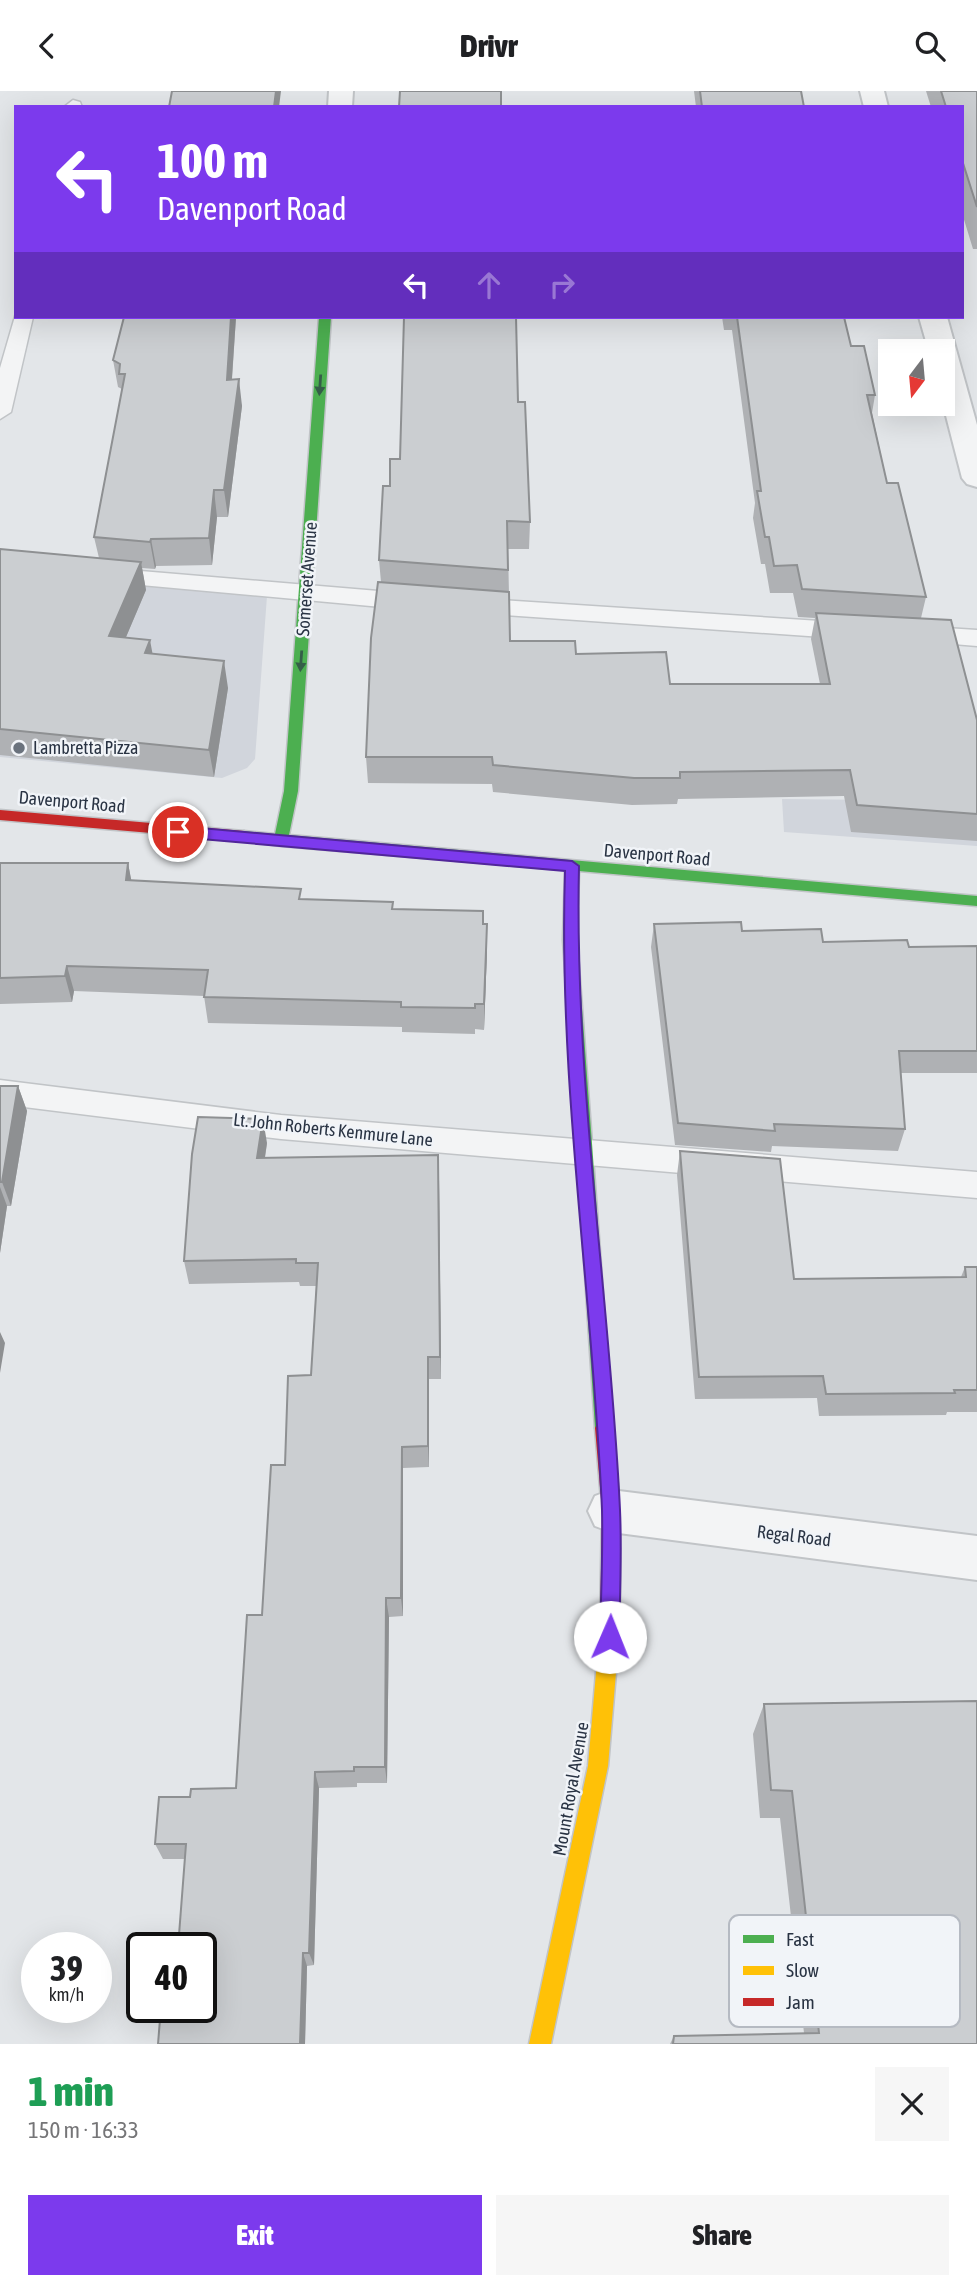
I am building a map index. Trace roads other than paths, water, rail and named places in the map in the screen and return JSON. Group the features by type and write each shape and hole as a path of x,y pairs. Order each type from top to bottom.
{"street":[{"name":"Somerset Avenue","path":"281,841 291,791 325,319"},
{"path":"934,319 939,339"},
{"path":"956,401 977,478"},
{"name":"Davenport Road","path":"0,815 977,901"},
{"name":"Mount Royal Avenue","path":"540,2044 598,1766 610,1637 611,1511 583,1154 570,940 572,866"},
{"name":"Regal Road","path":"611,1511 977,1557"}],"lane":[{"path":"0,412 23,319"},
{"path":"82,574 438,604 868,632"},
{"path":"895,633 977,638"},
{"name":"Lt. John Roberts Kenmure Lane","path":"0,1093 120,1105 281,1127 977,1185"}],"place":[{"name":"Lambretta Pizza","path":"19,748"}]}
